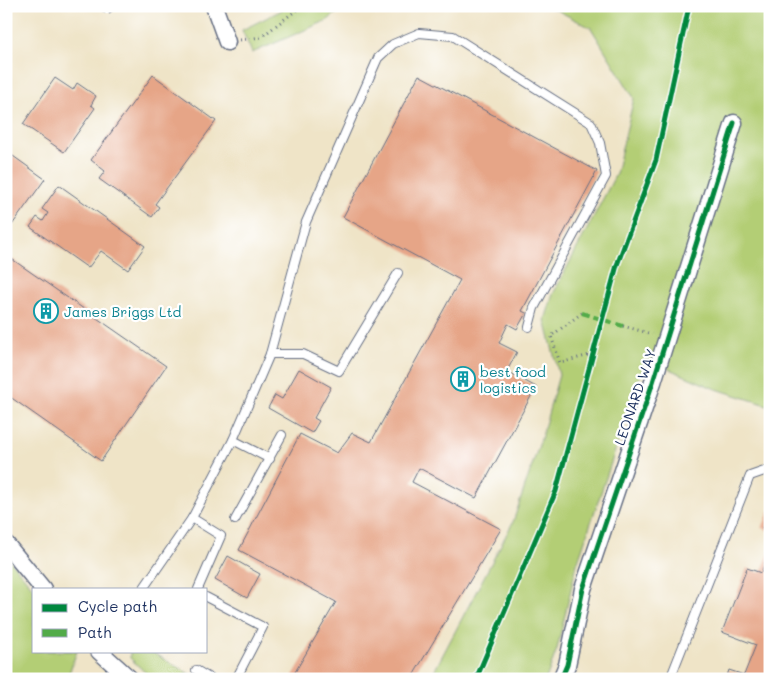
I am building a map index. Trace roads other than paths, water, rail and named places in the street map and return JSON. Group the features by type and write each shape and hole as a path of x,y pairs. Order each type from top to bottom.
{"street":[{"path":"214,6 227,42"},
{"name":"LEONARD WAY","path":"561,679 567,665 583,589 667,339 734,122"},
{"path":"6,544 42,588"},
{"path":"99,652 130,679"}],"lane":[{"path":"143,588 192,518 233,440 270,354 306,222 378,58 393,44 419,33 453,36 590,122 600,143 606,176 534,308 529,327"},
{"path":"270,354 303,354 339,371 398,273"},
{"path":"235,520 282,435"},
{"path":"233,440 270,459"},
{"path":"670,679 750,476 770,469"},
{"path":"192,518 221,536 198,588"},
{"path":"208,598 263,627 236,679"},
{"path":"196,670 212,679"}],"place":[{"name":"James Briggs Ltd","path":"46,311"},
{"name":"best food logistics","path":"463,379"}]}
